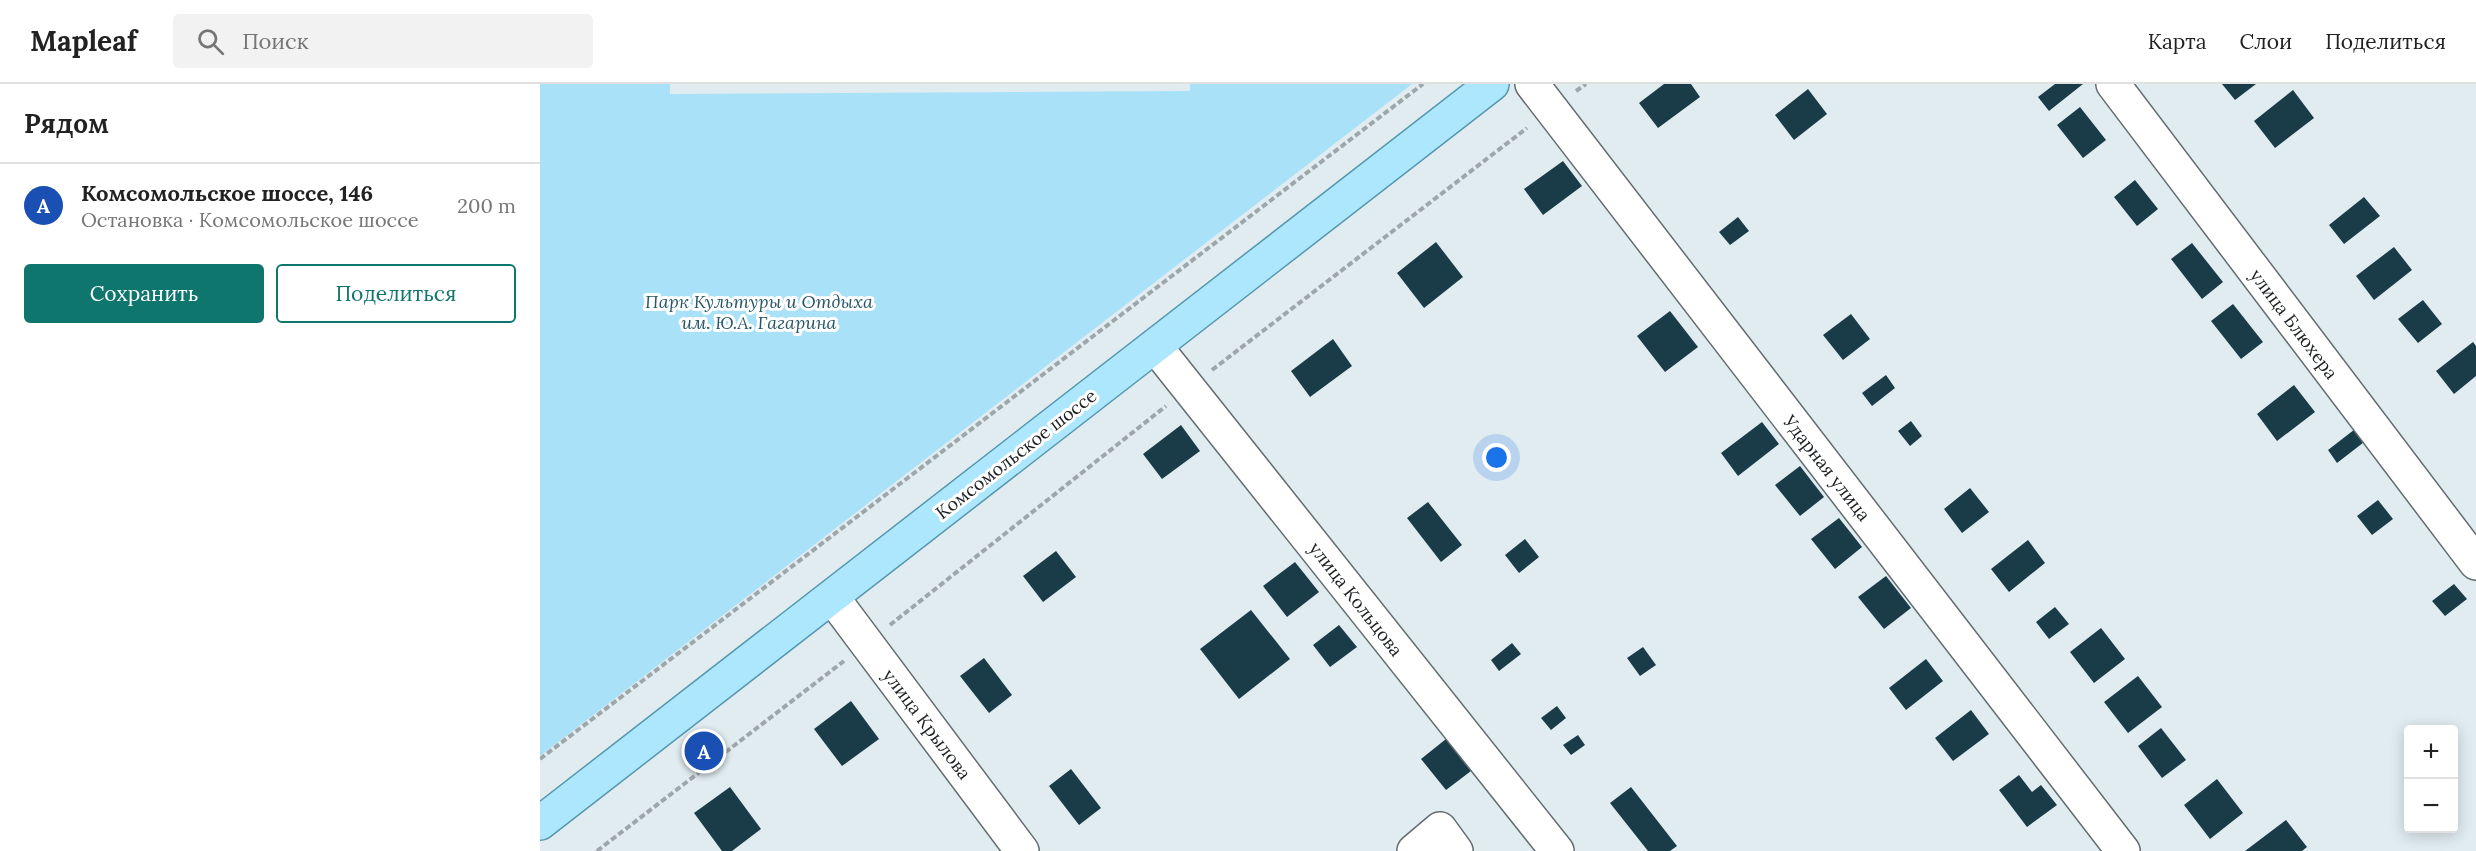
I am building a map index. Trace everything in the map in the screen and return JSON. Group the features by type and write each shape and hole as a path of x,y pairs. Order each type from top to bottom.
{"main road":[{"name":"Комсомольское шоссе","path":"540,823 1492,84"}],"street":[{"name":"улица Блюхера","path":"2113,84 2476,563"},
{"name":"Ударная улица","path":"1542,97 2123,851"},
{"name":"улица Кольцова","path":"1155,346 1557,851"},
{"name":"улица Крылова","path":"832,597 1022,851"},
{"path":"1414,851 1440,829 1456,851"}],"path":[{"path":"540,759 1423,84"},
{"path":"597,851 868,643 1189,388 1542,97"}],"green space":[{"name":"Парк Культуры и Отдыха им. Ю.А. Гагарина","path":"540,84 670,84 670,94 1190,91 1190,84 1412,84 540,756"}],"building":[{"path":"1664,84 1691,84 1700,97 1658,128 1639,103"},
{"path":"2055,84 2083,84 2049,111 2038,97"},
{"path":"2222,84 2256,84 2235,100"},
{"path":"1808,89 1827,114 1794,140 1775,115"},
{"path":"2293,90 2314,118 2275,148 2254,121"},
{"path":"2080,107 2106,140 2083,158 2057,125"},
{"path":"1563,161 1582,186 1543,215 1524,189"},
{"path":"2135,180 2158,209 2137,226 2114,197"},
{"path":"2364,197 2380,216 2344,244 2329,225"},
{"path":"1738,217 1749,231 1730,245 1719,232"},
{"path":"1436,242 1463,277 1424,308 1397,273"},
{"path":"2192,243 2223,282 2202,299 2171,259"},
{"path":"2394,247 2412,270 2374,300 2356,276"},
{"path":"2423,300 2442,324 2418,343 2398,319"},
{"path":"2233,304 2263,342 2241,359 2211,321"},
{"path":"1670,311 1698,347 1665,372 1637,336"},
{"path":"1851,314 1870,339 1843,360 1823,335"},
{"path":"1333,339 1352,366 1310,397 1291,371"},
{"path":"2473,342 2476,346 2476,376 2454,394 2436,371"},
{"path":"1886,375 1895,388 1872,406 1862,393"},
{"path":"2294,385 2315,412 2277,441 2257,414"},
{"path":"1911,421 1922,436 1910,446 1898,431"},
{"path":"1762,422 1779,444 1738,476 1721,453"},
{"path":"1181,425 1200,451 1162,479 1143,454"},
{"path":"2359,426 2368,439 2337,463 2328,450"},
{"path":"1800,466 1824,497 1800,516 1775,485"},
{"path":"1970,488 1989,512 1962,533 1944,509"},
{"path":"2378,500 2393,519 2372,535 2357,516"},
{"path":"1428,502 1462,545 1441,562 1407,518"},
{"path":"1839,518 1862,547 1835,569 1811,539"},
{"path":"1525,539 1539,557 1519,573 1505,555"},
{"path":"2028,540 2045,563 2009,592 1991,569"},
{"path":"1056,551 1076,577 1043,602 1023,576"},
{"path":"1295,562 1319,592 1287,617 1263,586"},
{"path":"1886,576 1911,608 1884,629 1858,597"},
{"path":"2454,584 2467,599 2445,616 2432,601"},
{"path":"2055,607 2069,624 2049,639 2036,622"},
{"path":"1251,610 1290,659 1239,699 1200,649"},
{"path":"1339,625 1357,647 1330,667 1313,645"},
{"path":"2101,628 2125,659 2094,683 2070,652"},
{"path":"1512,643 1521,654 1499,671 1491,660"},
{"path":"1643,647 1656,665 1640,676 1627,658"},
{"path":"984,658 1012,695 989,713 960,676"},
{"path":"1926,659 1943,681 1906,710 1889,688"},
{"path":"2138,676 2162,707 2128,733 2104,702"},
{"path":"851,701 879,739 842,766 814,729"},
{"path":"1557,706 1566,718 1551,730 1541,718"},
{"path":"1971,710 1989,734 1953,761 1935,738"},
{"path":"2161,728 2186,760 2162,778 2138,746"},
{"path":"1578,735 1585,745 1571,755 1563,745"},
{"path":"1446,739 1471,771 1446,790 1421,759"},
{"path":"1071,769 1101,808 1079,825 1049,786"},
{"path":"2019,775 2032,792 2041,785 2057,805 2027,827 1999,790"},
{"path":"2217,779 2243,813 2210,839 2184,805"},
{"path":"730,787 761,829 732,851 722,851 694,813"},
{"path":"1631,787 1677,846 1670,851 1648,851 1610,803"},
{"path":"2286,820 2307,847 2302,851 2245,851"}],"place":[{"name":"Комсомольское шоссе, 146","path":"704,751"}]}
